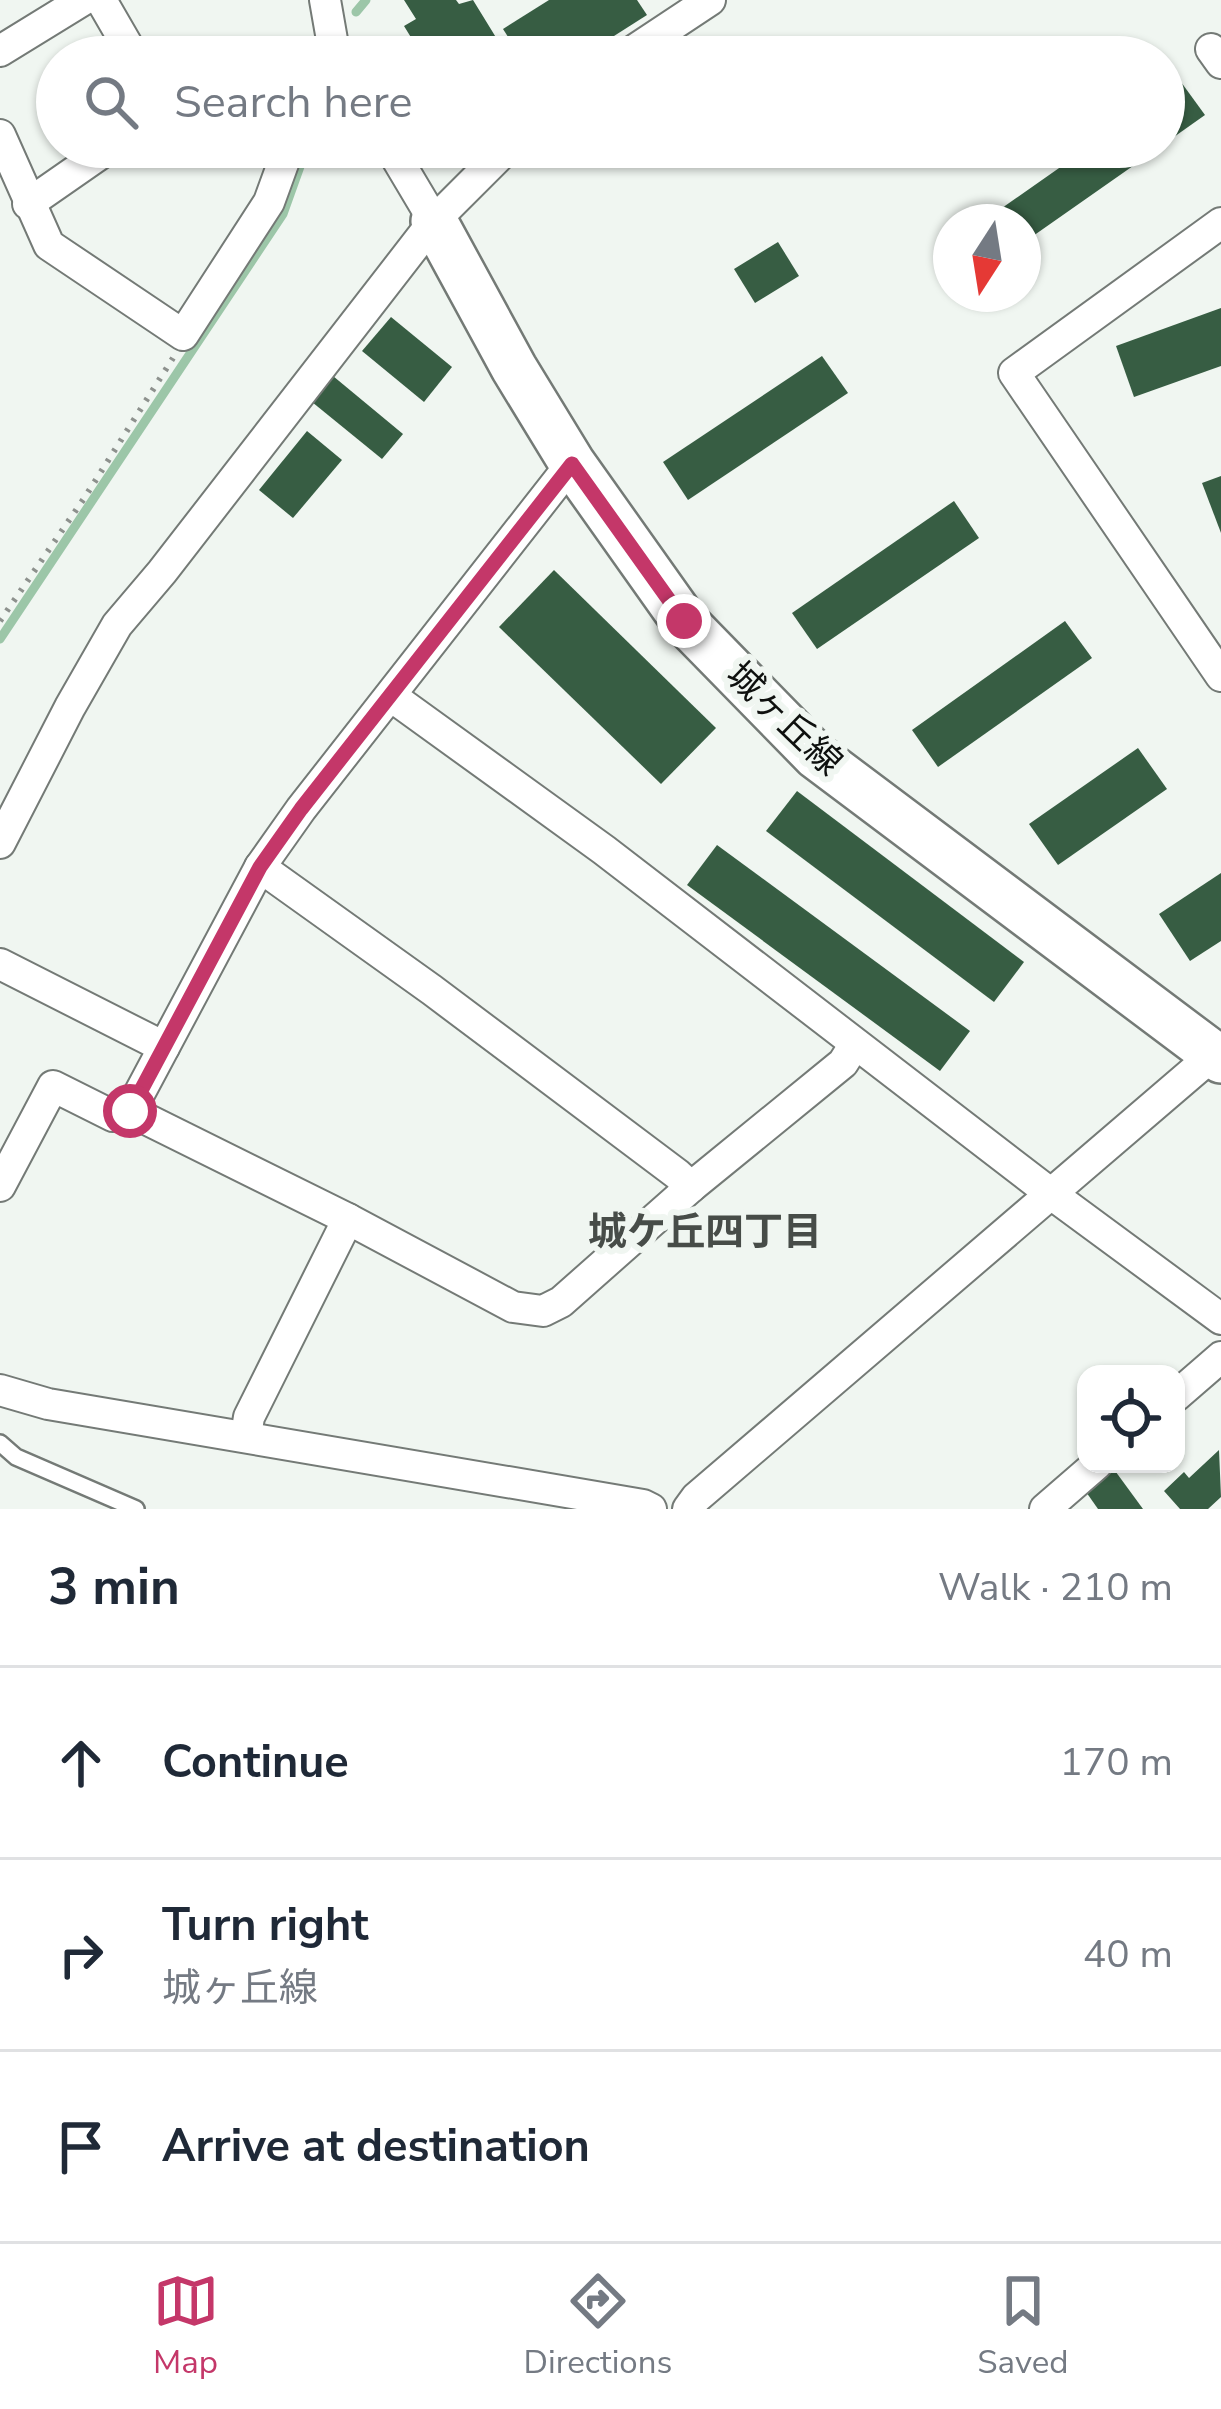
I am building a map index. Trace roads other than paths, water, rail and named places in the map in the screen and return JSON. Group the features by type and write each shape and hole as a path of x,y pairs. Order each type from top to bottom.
{"street":[{"path":"0,51 83,0"},
{"path":"100,0 121,36"},
{"path":"326,0 332,36"},
{"path":"656,36 710,0"},
{"path":"0,135 49,244 183,335 269,202 281,168"},
{"path":"28,204 80,168"},
{"name":"城ヶ丘線","path":"402,168 572,464 684,621 815,755 1218,1054"},
{"path":"0,843 117,626 434,221 487,168"},
{"path":"1221,223 1014,373 1221,676"},
{"path":"130,1111 260,867 572,464"},
{"path":"391,696 604,850 1221,1319"},
{"path":"260,867 432,990 691,1187"},
{"path":"0,964 164,1047"},
{"path":"0,1186 53,1086 112,1116 130,1111 513,1307 543,1311 561,1302 691,1187 843,1063 855,1044"},
{"path":"688,1509 1050,1193 1218,1054"},
{"path":"246,1436 249,1418 348,1219"},
{"path":"1185,1388 1221,1357"},
{"path":"0,1390 48,1404 651,1509"},
{"path":"1045,1509 1087,1473"}],"lane":[{"path":"0,1443 16,1457 136,1509"}],"waterway":[{"path":"356,12 366,0"},
{"path":"0,639 283,214 299,168"}],"district":[{"name":"城ケ丘四丁目","path":"705,1232"}]}
